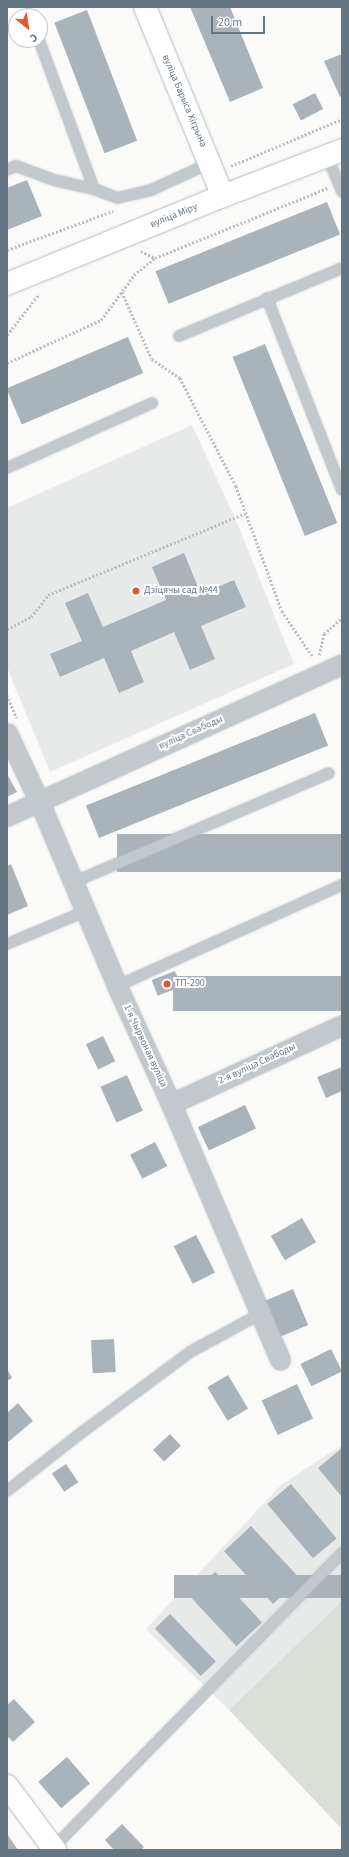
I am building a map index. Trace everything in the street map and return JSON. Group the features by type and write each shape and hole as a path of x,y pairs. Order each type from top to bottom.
{"main road":[{"name":"вуліца Барыса Хігрына","path":"145,7 219,165 223,196"},
{"name":"вуліца Міру","path":"7,284 223,196 335,153"},
{"path":"7,1786 54,1849"}],"street":[{"name":"вуліца Свабоды","path":"7,816 342,664"},
{"name":"1-я Чырвоная вуліца","path":"13,728 39,801 117,986 171,1104 280,1360"},
{"name":"2-я вуліца Свабоды","path":"171,1104 342,1025"}],"lane":[{"path":"42,48 94,189"},
{"path":"335,153 340,188"},
{"path":"7,170 16,166 54,180 94,189 117,198 151,190 219,165"},
{"path":"179,336 266,298 342,268"},
{"path":"266,298 342,490"},
{"path":"7,468 152,404"},
{"path":"74,882 329,773"},
{"path":"117,986 342,885"},
{"path":"7,944 86,912"},
{"path":"7,1491 81,1433 190,1352 260,1314"},
{"path":"54,1849 342,1553"}],"path":[{"path":"219,165 342,119"},
{"path":"7,363 101,320 134,275 155,258 340,188"},
{"path":"7,250 120,208"},
{"path":"99,216 101,222"},
{"path":"140,250 155,258"},
{"path":"7,335 43,289 36,292"},
{"path":"122,292 152,359 180,378 236,486 282,611 317,662 324,634 342,618"},
{"path":"7,629 31,617 48,595 246,513"},
{"path":"7,695 13,728"}],"shaded area":[{"name":"Дзіцячы сад №44","path":"192,425 235,518 294,664 50,772 7,667 7,508"},
{"path":"342,1445 342,1601 229,1710 146,1629 281,1485"},
{"path":"342,1601 342,1829 229,1710"}],"building":[{"path":"190,7 230,7 263,88 230,102"},
{"path":"87,10 137,141 104,153 54,23"},
{"path":"342,54 342,96 340,97 324,61"},
{"path":"315,93 323,109 301,120 293,104"},
{"path":"27,180 42,216 7,230 7,188"},
{"path":"327,202 340,234 169,304 155,271"},
{"path":"128,337 143,373 22,424 7,388"},
{"path":"265,344 337,523 305,536 233,357"},
{"path":"184,553 201,594 234,580 246,607 201,626 215,659 190,670 174,632 131,651 144,682 119,693 104,658 60,677 50,654 82,641 65,603 88,593 103,627 166,600 152,567"},
{"path":"315,713 328,745 99,838 86,806"},
{"path":"7,774 17,792 7,797"},
{"path":"117,834 342,834 342,872 117,872"},
{"path":"11,864 28,906 7,915 7,866"},
{"name":"ТП-290","path":"175,971 181,987 158,996 152,980"},
{"path":"173,976 342,976 342,1011 173,1011"},
{"path":"103,1036 115,1061 98,1069 86,1044"},
{"path":"342,1067 342,1091 326,1098 317,1077"},
{"path":"127,1075 143,1111 116,1122 101,1087"},
{"path":"245,1105 256,1129 209,1151 198,1127"},
{"path":"155,1142 167,1166 142,1179 130,1155"},
{"path":"302,1218 316,1242 285,1260 271,1236"},
{"path":"196,1235 215,1272 193,1284 174,1246"},
{"path":"293,1289 308,1325 280,1337 264,1301"},
{"path":"114,1339 116,1372 93,1373 91,1340"},
{"path":"331,1349 342,1371 311,1386 300,1364"},
{"path":"7,1369 12,1378 7,1381"},
{"path":"228,1375 248,1408 228,1421 207,1387"},
{"path":"297,1384 313,1418 278,1435 262,1400"},
{"path":"18,1403 33,1421 7,1443 7,1413"},
{"path":"170,1434 181,1446 164,1461 153,1450"},
{"path":"342,1448 342,1497 318,1468"},
{"path":"66,1464 78,1482 64,1492 52,1474"},
{"path":"291,1484 337,1538 313,1558 267,1504"},
{"path":"251,1526 300,1579 273,1604 224,1551"},
{"path":"215,1572 262,1622 236,1646 189,1596"},
{"path":"174,1575 342,1575 342,1598 174,1598"},
{"path":"170,1614 216,1661 201,1676 155,1629"},
{"path":"14,1699 35,1722 13,1742 7,1736 7,1705"},
{"path":"67,1757 90,1783 61,1808 38,1782"},
{"path":"122,1824 144,1847 141,1850 114,1850 105,1840"},
{"path":"7,1834 18,1850 7,1850"}],"place":[{"name":"Дзіцячы сад №44","path":"136,591"},
{"name":"ТП-290","path":"167,984"}]}
